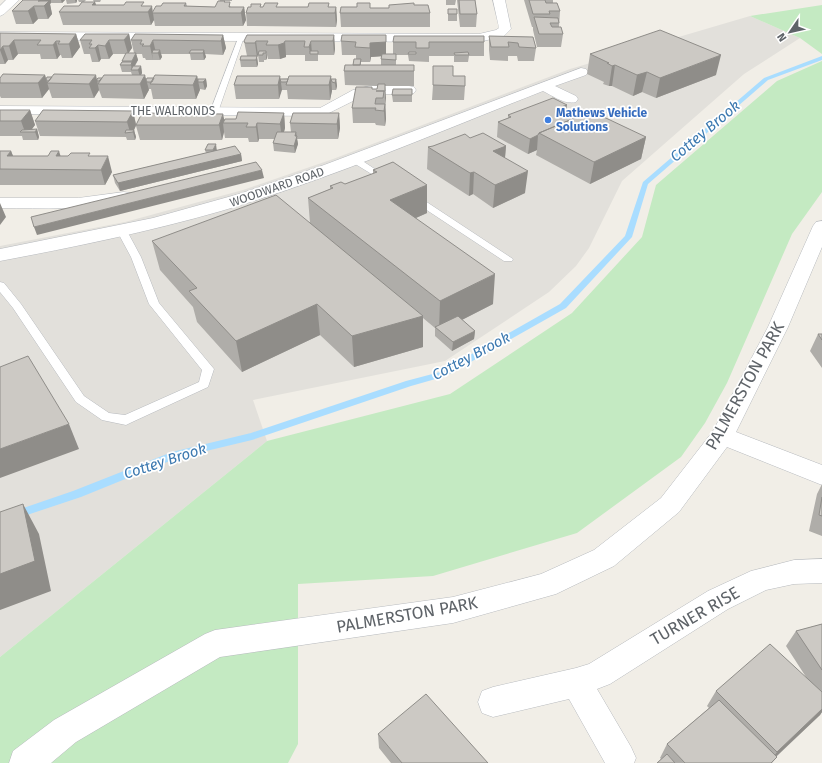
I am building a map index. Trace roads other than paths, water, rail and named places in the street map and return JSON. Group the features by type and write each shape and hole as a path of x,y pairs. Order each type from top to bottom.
{"street":[{"path":"0,12 13,0"},
{"path":"0,36 484,37 500,33 504,29 499,0"},
{"name":"WOODWARD ROAD","path":"0,255 122,231 184,216 244,198 355,160 581,72"},
{"path":"543,86 571,99"},
{"name":"THE WALRONDS","path":"0,110 322,112 358,93 370,90 409,90"},
{"path":"322,112 335,121"},
{"path":"0,203 75,203 110,200 138,194"},
{"name":"PALMERSTON PARK","path":"25,763 64,731 215,644 453,610 546,585 604,558 670,505 722,436 778,327 819,241"},
{"path":"722,436 822,475"},
{"name":"TURNER RISE","path":"493,702 576,683 599,674 718,600 761,579 794,572 822,572"},
{"path":"576,683 620,758"}],"lane":[{"path":"214,112 241,37"},
{"path":"355,160 508,259"},
{"path":"0,285 80,399 106,417 126,420 204,384 208,369 154,304 136,257 122,231"}],"waterway":[{"name":"Cottey Brook","path":"0,520 77,494 175,455 252,436 409,383 443,374 563,306 628,237 645,183 766,79 822,58"}],"place":[{"name":"Mathews Vehicle Solutions","path":"548,120"}]}
